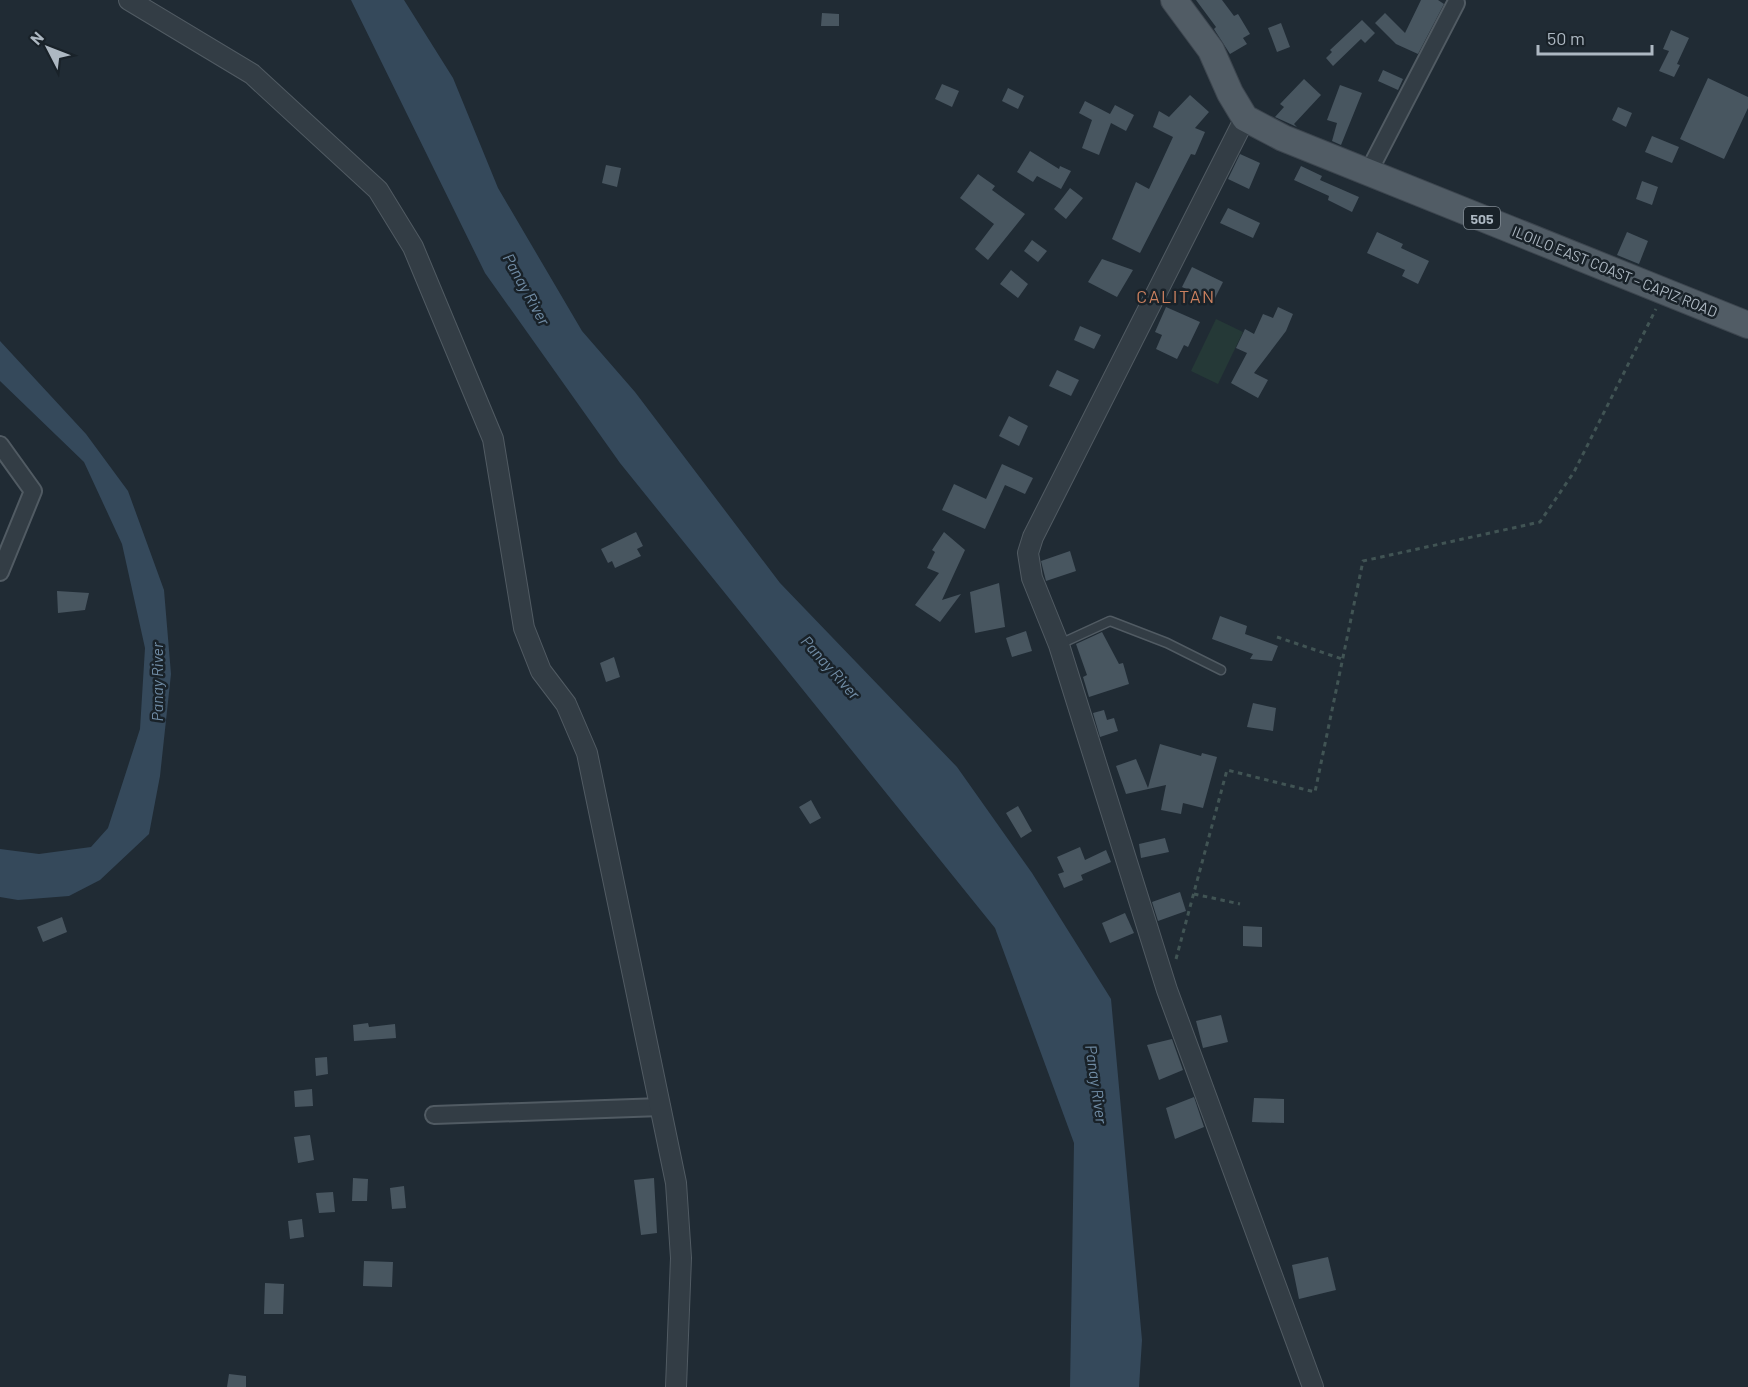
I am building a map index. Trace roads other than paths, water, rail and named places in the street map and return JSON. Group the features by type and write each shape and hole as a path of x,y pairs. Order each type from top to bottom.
{"main road":[{"path":"1174,0 1211,50 1230,93 1245,118"},
{"name":"ILOILO EAST COAST – CAPIZ ROAD","path":"1245,118 1283,138 1748,325"}],"street":[{"path":"129,0 252,74 378,190 413,247 493,439 524,628 541,671 566,704 587,753 676,1183 681,1258 676,1387"},
{"path":"1369,171 1456,3"},
{"path":"1245,118 1033,537 1028,553 1032,578 1059,645 1167,990 1313,1387"},
{"path":"0,445 33,491 6,538 0,572"},
{"path":"434,1115 661,1107"}],"lane":[{"path":"1059,645 1110,621 1167,643 1221,670"}],"water":[{"name":"Panay River","path":"351,0 404,0 453,78 498,188 582,331 635,392 780,583 957,767 1032,873 1111,999 1142,1340 1139,1387 1070,1387 1074,1143 995,928 620,463 485,273"},
{"name":"Panay River","path":"0,341 86,434 128,491 164,590 171,674 160,776 149,834 100,880 69,896 18,900 0,897 0,849 39,854 91,847 108,828 140,729 145,648 122,544 84,462 0,381"}],"district":[{"name":"CALITAN","path":"1176,296"}]}
